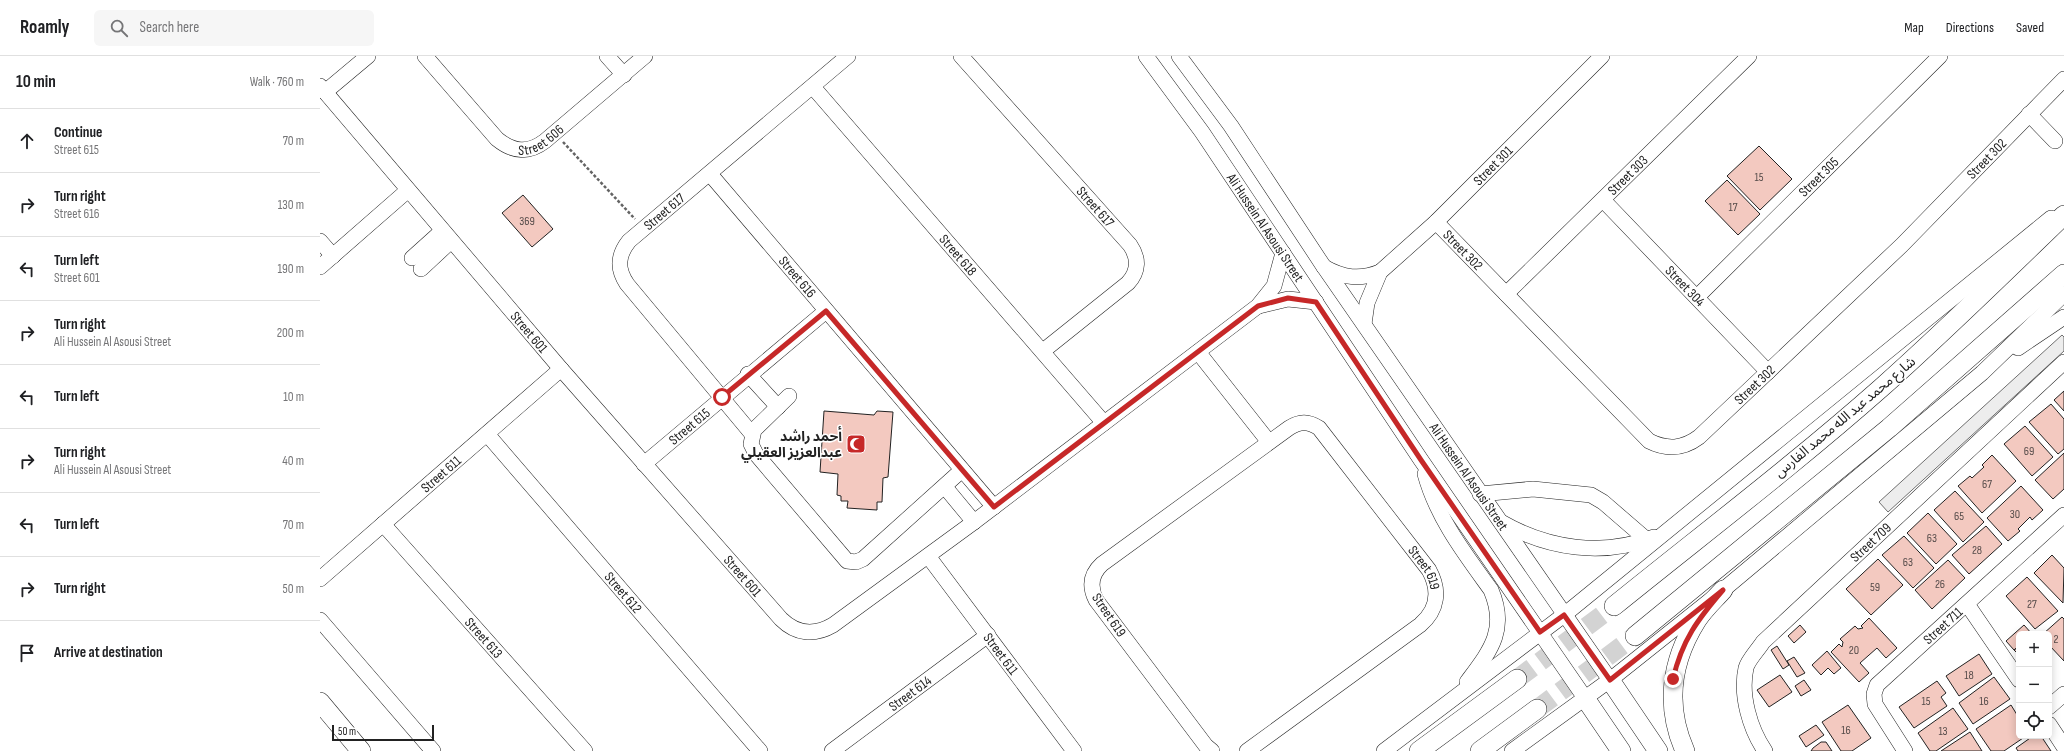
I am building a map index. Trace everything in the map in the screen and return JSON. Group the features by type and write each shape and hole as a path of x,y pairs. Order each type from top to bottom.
{"main road":[{"name":"شارع محمد عبد الله محمد الفارس","path":"1614,606 1804,454 1881,388 1942,333 2064,215"},
{"path":"1634,636 1889,428 2064,274"},
{"path":"1685,751 1676,725 1673,710 1673,679 1677,664 1698,619 1723,590"},
{"path":"1419,751 1517,679"},
{"path":"1610,680 1658,751"},
{"path":"1585,698 1621,751"},
{"path":"320,702 361,751"},
{"path":"1480,751 1537,709"}],"street":[{"path":"323,89 368,56"},
{"name":"Street 606","path":"425,56 497,139 509,148 524,150 532,149 554,133 645,56"},
{"path":"607,56 624,75"},
{"name":"Street 617","path":"752,434 622,276 619,267 619,258 623,248 644,228 710,174 848,56"},
{"name":"Street 617","path":"961,56 1130,245 1136,257 1136,271 1128,283 1043,351"},
{"name":"Ali Hussein Al Asousi Street","path":"1146,56 1202,132 1421,460 1585,698"},
{"name":"Ali Hussein Al Asousi Street","path":"1179,56 1231,126 1324,267 1610,680"},
{"name":"Street 301","path":"1324,267 1334,273 1351,277 1369,276 1380,272 1436,222 1602,56"},
{"name":"Street 303","path":"1506,294 1749,56"},
{"name":"Street 305","path":"1697,297 1940,56"},
{"name":"Street 302","path":"1436,222 1643,436 1649,441 1663,447 1678,447 1693,441 1902,245 2064,79"},
{"name":"Street 618","path":"813,87 1104,423"},
{"name":"Street 601","path":"323,89 407,191 644,464 781,619 792,628 799,631 813,633 833,625 994,507 1258,306 1274,286 1283,253"},
{"path":"2029,114 2055,140"},
{"name":"Street 616","path":"710,174 994,507"},
{"path":"320,267 407,191"},
{"name":"Street 304","path":"1603,200 1768,372"},
{"path":"1384,751 1564,615 2043,223 2064,210"},
{"path":"416,263 447,236"},
{"path":"320,241 333,256"},
{"name":"Street 301","path":"1364,324 1367,302 1380,272"},
{"path":"1512,751 1610,680 1723,590 1982,373 2064,294"},
{"name":"Street 601","path":"1258,306 1288,298 1316,302"},
{"name":"Street 615","path":"644,464 748,374 826,311"},
{"path":"1982,373 2064,317"},
{"path":"1198,352 1269,442"},
{"name":"Street 709","path":"1765,751 1758,740 1744,695 1747,667 1763,642 2064,362"},
{"name":"Street 611","path":"320,579 561,369"},
{"path":"748,374 778,407"},
{"path":"789,396 752,434 750,444 756,454 844,558 852,562 863,559 962,470"},
{"name":"Street 619","path":"1212,751 1206,746 1096,600 1091,587 1094,574 1102,564 1269,442 1296,424 1311,423 1319,428 1429,570 1435,583 1436,598 1431,613 1420,625 1247,751"},
{"name":"Street 612","path":"487,434 760,751"},
{"path":"1421,460 1432,496 1440,514 1460,546 1491,590 1498,612 1497,630 1492,645 1458,695"},
{"path":"944,487 974,522"},
{"path":"1480,494 1533,489 1591,495 1603,502 1647,540"},
{"name":"Street 711","path":"1905,751 1875,704 1874,694 1876,690 1886,677 2064,515"},
{"path":"1498,520 1528,536 1562,546 1602,548 1630,545 1663,534"},
{"name":"Street 613","path":"383,524 585,751"},
{"name":"Street 611","path":"928,556 988,635 1068,749"},
{"path":"1967,604 2016,676"},
{"path":"320,620 433,751"},
{"name":"Street 614","path":"832,751 988,635"},
{"path":"2052,704 2064,694"},
{"path":"2052,729 2064,747"}],"path":[{"path":"554,133 644,228"}],"shaded area":[{"path":"2062,335 2064,337 2064,351 1888,512 1879,502"}],"building":[{"path":"1759,146 1792,179 1760,210 1727,176"},
{"path":"1727,180 1760,214 1738,235 1705,201"},
{"path":"523,195 553,229 532,247 502,213"},
{"path":"2064,391 2064,411 2054,400"},
{"path":"2051,404 2064,419 2064,449 2058,454 2029,422"},
{"name":"أحمد راشد عبدالعزيز العقيلي","path":"824,411 874,415 877,411 893,412 888,477 883,478 882,502 877,502 877,510 847,508 848,501 841,501 841,496 837,495 838,474 820,472"},
{"path":"2025,426 2053,457 2032,476 2004,444"},
{"path":"2064,453 2064,489 2053,499 2035,480"},
{"path":"1992,455 2016,481 1982,513 1958,486 1970,476 1972,478 1984,467 1982,465"},
{"path":"2021,486 2043,510 2032,520 2030,517 2018,529 2020,531 2008,541 1987,518"},
{"path":"1955,491 1984,522 1963,542 1934,510"},
{"path":"1928,513 1957,544 1936,564 1907,533"},
{"path":"1986,526 2002,544 1969,574 1952,555"},
{"path":"1904,536 1934,568 1913,588 1882,555"},
{"path":"2052,555 2064,568 2063,603 2034,573"},
{"path":"1878,559 1903,585 1871,615 1846,589"},
{"path":"1948,560 1965,578 1932,609 1915,590"},
{"path":"2027,577 2058,611 2035,629 2006,596"},
{"path":"2062,617 2064,619 2064,661 2052,648 2052,631 2046,631"},
{"path":"1869,618 1897,648 1886,658 1877,648 1860,663 1869,673 1859,682 1831,652 1839,644 1842,647 1843,642 1840,639 1855,626 1858,629 1863,628 1861,626"},
{"path":"1800,625 1806,632 1794,643 1788,636"},
{"path":"2024,625 2029,631 2017,631"},
{"path":"2016,632 2016,648 2014,650 2006,641"},
{"path":"1777,646 1789,665 1783,669 1771,650"},
{"path":"1827,651 1841,668 1834,674 1828,668 1821,675 1812,665"},
{"path":"1979,654 1992,674 1959,696 1946,676"},
{"path":"1794,657 1805,673 1797,677 1787,661"},
{"path":"1780,675 1792,692 1769,707 1757,690"},
{"path":"1994,677 2010,699 1973,724 1959,703"},
{"path":"1804,680 1811,690 1801,696 1795,686"},
{"path":"1937,681 1946,693 1941,697 1947,706 1914,728 1899,707"},
{"path":"1848,705 1871,738 1852,751 1841,751 1822,722"},
{"path":"2011,705 2016,713 2016,739 2022,739 2004,751 1991,751 1976,729"},
{"path":"1953,708 1968,729 1936,751 1930,751 1918,733"},
{"path":"1816,725 1824,735 1806,747 1799,736"},
{"path":"1970,732 1982,751 1941,751"},
{"path":"2029,739 2043,739 2051,751 2018,751 2016,748"},
{"path":"1821,742 1826,742 1832,751 1811,751"}],"tunnel":[{"path":"1517,679 1614,606"},
{"path":"1537,709 1635,636"}],"place":[{"name":"أحمد راشد عبدالعزيز العقيلي","path":"856,444"}],"route":[{"path":"722,397 826,311 994,507 1258,306 1267,302 1288,298 1316,302 1480,547 1540,632 1564,615 1610,680 1723,590 1698,619 1682,650 1673,679"}]}
